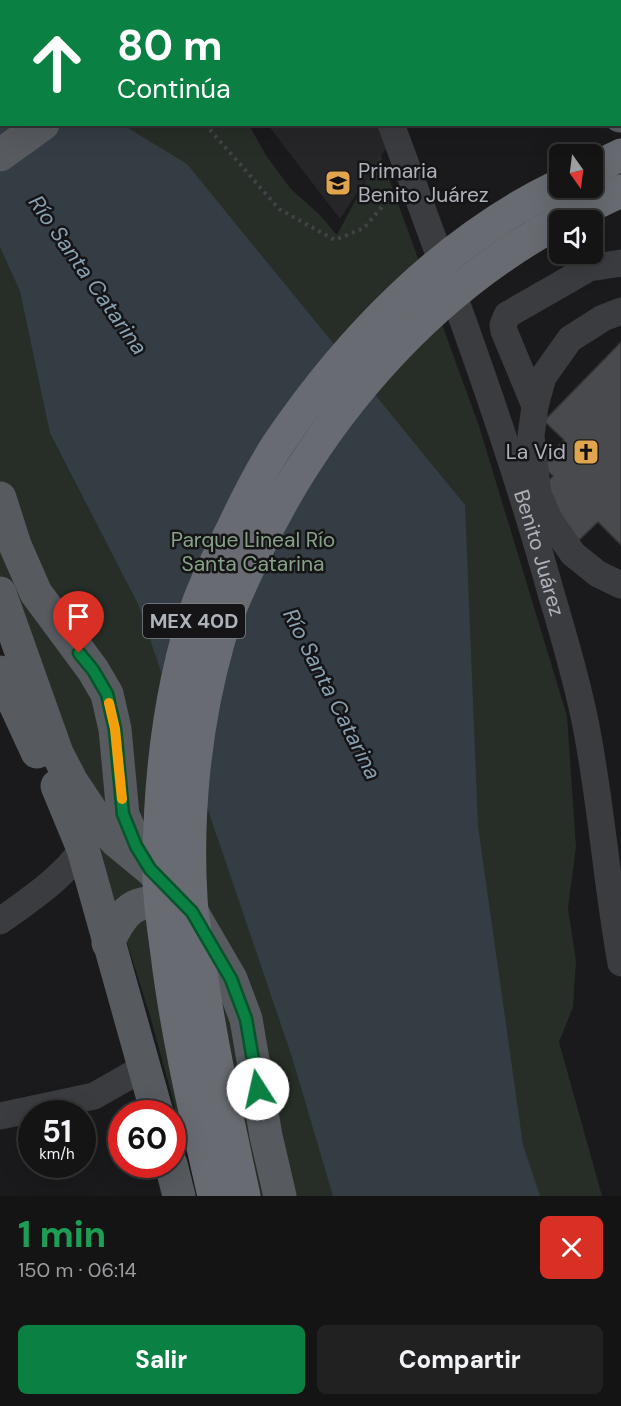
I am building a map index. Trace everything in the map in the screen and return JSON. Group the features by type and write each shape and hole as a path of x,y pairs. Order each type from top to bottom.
{"highway":[{"path":"603,164 621,155"},
{"name":"MEX 40D","path":"582,210 621,190"},
{"name":"MEX 40D","path":"214,1196 173,1001 165,941 159,863 163,773 169,722 199,602 243,506 277,446 338,364 404,296 458,249 527,202 549,191"},
{"name":"MEX 40D","path":"244,1196 217,1074 191,900 191,818 196,760 207,688 219,640 264,534 293,480 352,395 401,342 463,287 529,238 549,227"}],"main road":[{"path":"0,141 21,126"},
{"path":"0,155 40,126"},
{"path":"0,498 15,545 36,593 93,670 107,694 115,729 123,814 136,846 150,869 192,912 231,979 246,1019 266,1136 280,1196"},
{"path":"3,615 54,778"},
{"path":"3,615 57,753 72,782 90,835 108,943 153,1100"},
{"path":"0,672 38,753 90,835 106,852 124,857 150,869"},
{"path":"108,943 118,921 125,912 153,901 180,901"},
{"path":"174,1178 179,1196"}],"street":[{"name":"Benito Juárez","path":"392,126 472,346 529,512 610,811 621,963"},
{"path":"535,406 504,331 503,325 507,315 589,268 621,263"},
{"path":"621,311 603,318 570,339 543,377 535,406 531,436 535,481 543,508 573,554 598,574 621,585"},
{"path":"0,921 43,891 90,835"},
{"path":"0,1116 94,1096 144,1067"}],"path":[{"path":"207,126 279,209 335,240 364,228 409,174"}],"shaded area":[{"name":"Primaria Benito Juárez","path":"269,126 378,126 387,147 340,219"}],"green space":[{"name":"Río Santa Catarina","path":"0,126 250,126 267,157 291,189 319,214 337,235 380,154 479,426 567,716 576,847 568,908 576,961 573,1007 559,1042 602,1196 199,1196 186,1148 186,1100 173,1100 151,1019 114,901 0,600"}],"water":[{"name":"Río Santa Catarina","path":"0,126 125,126 187,164 465,505 478,826 523,1145 540,1196 333,1196 292,1057 138,604 50,433 20,291 0,247"}],"building":[{"name":"La Vid","path":"621,342 621,545 598,522 578,541 542,487 553,476 540,464 564,440 544,421"}],"slow traffic":[{"path":"109,703 115,729 122,799"}],"place":[{"name":"Primaria Benito Juárez","path":"338,183"},
{"name":"La Vid","path":"586,452"}],"route":[{"path":"79,653 93,670 107,694 115,729 123,814 136,846 150,869 192,912 222,960 246,1019 258,1089"}],"park label":[{"name":"Parque Lineal Río Santa Catarina","path":"253,552"}]}
